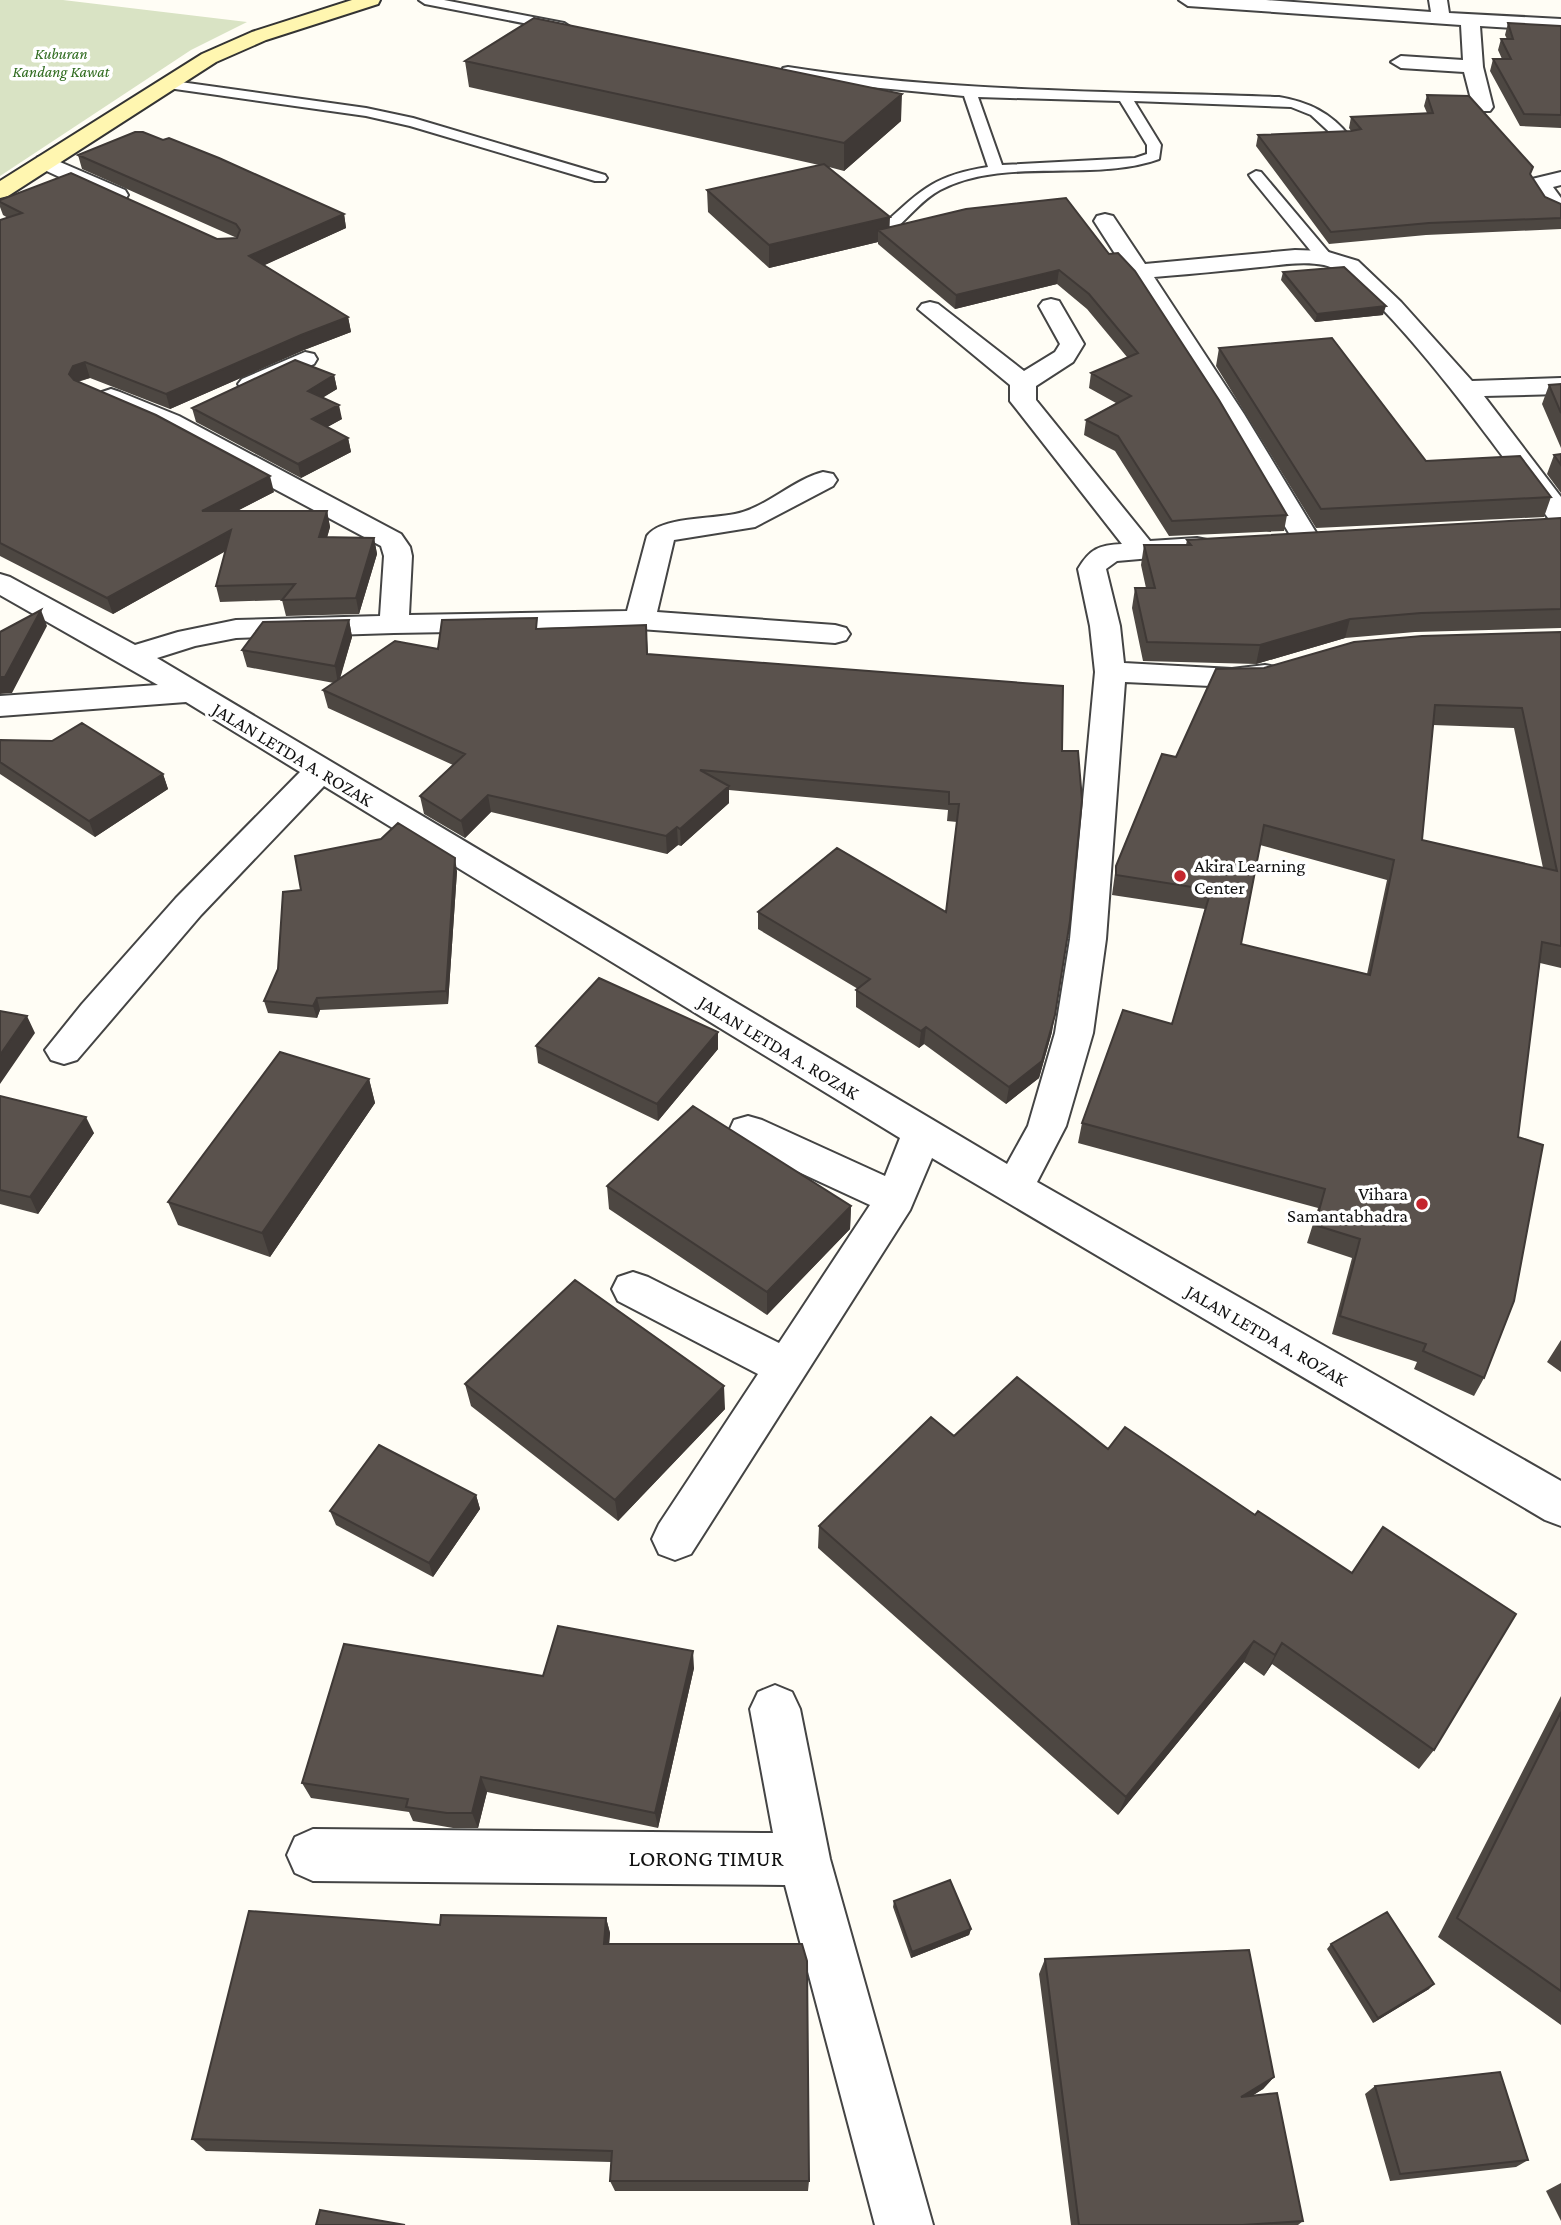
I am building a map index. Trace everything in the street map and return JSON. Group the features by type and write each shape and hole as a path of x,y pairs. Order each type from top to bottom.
{"street":[{"path":"1188,0 1439,9 1470,20 1561,25"},
{"path":"0,191 209,58 259,36 368,1"},
{"path":"1470,20 1473,67 1483,107"},
{"path":"1401,62 1473,67"},
{"path":"46,162 132,201"},
{"path":"1561,178 1540,184 1552,202 1561,209"},
{"path":"1105,221 1231,414 1306,539"},
{"path":"1137,272 1296,257 1325,258 1350,266 1393,307 1465,389 1552,524"},
{"path":"1023,383 1064,357 1072,344 1051,306"},
{"path":"930,309 1023,383"},
{"path":"231,393 305,359"},
{"path":"1023,383 1023,401 1141,549"},
{"path":"1465,389 1561,386"},
{"path":"89,388 170,422 391,540 398,556 394,624"},
{"path":"170,422 194,410"},
{"path":"640,620 661,536 668,532 745,521 823,480"},
{"path":"1014,1188 1047,1126 1074,1032 1087,939 1110,672 1105,626 1092,569 1103,556 1141,549 1223,544"},
{"name":"JALAN LETDA A. ROZAK","path":"0,583 132,656 1014,1188 1561,1505"},
{"path":"132,656 189,638 236,629 394,624 640,620 835,634"},
{"path":"1110,672 1233,678 1258,676 1296,665"},
{"path":"0,706 190,692"},
{"path":"64,1050 147,950 320,771"},
{"path":"748,1131 896,1199"},
{"path":"676,1539 896,1199 922,1132"},
{"path":"633,1289 786,1368"},
{"path":"775,1709 804,1859"},
{"name":"LORONG TIMUR","path":"313,1855 804,1859 904,2225"}],"lane":[{"path":"425,0 573,29"},
{"path":"773,68 839,81 970,94 1279,100 1303,104 1316,110 1343,137"},
{"path":"166,83 366,112 412,122 600,178"},
{"path":"970,94 997,171"},
{"path":"890,226 933,188 960,176 1137,162 1154,156 1154,145 1124,96"},
{"path":"1256,175 1325,258"}],"green space":[{"name":"Kuburan Kandang Kawat","path":"0,0 63,0 247,22 191,50 0,176"}],"building":[{"path":"534,18 902,94 844,143 465,61"},
{"path":"1508,23 1561,26 1561,115 1524,114 1493,59 1511,59 1501,39 1513,39"},
{"path":"1427,95 1469,96 1533,167 1530,174 1545,197 1561,204 1561,218 1429,223 1331,232 1258,135 1351,131 1361,129 1351,117 1433,113"},
{"path":"135,132 143,132 163,140 169,138 344,214 249,256 348,317 166,394 85,362 73,366 69,374 74,380 156,415 270,476 202,511 327,511 319,537 374,538 356,598 282,600 295,584 216,586 231,530 107,598 0,543 0,220 22,213 0,200 71,173 217,239 237,238 240,230 236,224 78,155"},
{"path":"824,164 890,217 769,245 707,190"},
{"path":"1066,198 1109,254 1118,253 1135,271 1219,400 1287,515 1172,521 1118,436 1086,420 1131,396 1091,373 1138,353 1089,294 1059,270 956,295 878,230 966,209"},
{"path":"1344,267 1386,306 1317,314 1283,272"},
{"path":"1332,338 1426,461 1520,456 1551,497 1321,509 1219,348"},
{"path":"295,360 334,375 308,391 339,405 312,419 348,438 298,464 192,408"},
{"path":"1561,384 1561,413 1549,385"},
{"path":"1561,454 1561,465 1554,455"},
{"path":"1561,518 1561,609 1421,613 1350,619 1260,645 1147,642 1135,588 1155,588 1144,545 1191,545 1187,540"},
{"path":"41,610 5,677 0,677 0,632"},
{"path":"537,618 536,629 646,625 647,654 1063,686 1062,751 1078,751 1082,800 1070,921 1055,1015 1042,1061 1009,1087 926,1027 921,1031 856,990 870,979 758,912 837,848 946,912 959,804 949,804 949,792 700,770 729,786 680,829 677,827 666,836 488,795 461,821 420,796 465,754 323,690 395,641 438,649 442,620"},
{"path":"349,620 335,666 242,650 263,622"},
{"path":"1561,632 1561,946 1542,942 1518,1137 1543,1145 1514,1301 1484,1378 1423,1351 1426,1344 1340,1316 1360,1239 1315,1225 1325,1189 1082,1123 1123,1010 1172,1024 1211,890 1116,875 1116,866 1162,754 1176,757 1216,669 1264,668 1354,642 1422,636","holes":["1435,705 1522,708 1557,871 1422,840","1264,825 1394,860 1370,975 1241,944"]},
{"path":"82,723 163,774 89,821 0,762 0,740 52,741"},
{"path":"398,823 455,858 446,991 317,998 313,1006 264,1001 278,969 283,892 301,890 295,856 381,839"},
{"path":"599,978 718,1032 657,1104 536,1046"},
{"path":"0,1011 27,1016 0,1055"},
{"path":"280,1052 369,1079 262,1233 168,1202"},
{"path":"0,1096 86,1117 30,1197 0,1190"},
{"path":"693,1106 851,1206 767,1292 607,1186"},
{"path":"575,1280 724,1386 615,1500 465,1384"},
{"path":"1017,1377 1108,1449 1125,1427 1255,1515 1258,1511 1352,1573 1383,1527 1516,1614 1434,1750 1282,1643 1275,1655 1254,1641 1126,1797 819,1526 931,1417 954,1436"},
{"path":"379,1445 476,1495 429,1563 330,1511"},
{"path":"558,1626 693,1651 655,1813 481,1777 472,1813 447,1813 406,1807 408,1799 302,1783 344,1644 543,1676"},
{"path":"1561,1712 1561,1991 1457,1918"},
{"path":"950,1880 971,1929 912,1952 894,1901"},
{"path":"249,1911 440,1925 441,1915 606,1918 604,1944 802,1944 807,1961 809,2181 610,2181 612,2151 192,2139"},
{"path":"1387,1912 1434,1984 1378,2018 1331,1944"},
{"path":"1249,1950 1274,2077 1241,2097 1277,2093 1303,2221 1243,2225 1079,2225 1045,1959"},
{"path":"1500,2072 1528,2160 1400,2174 1375,2086"},
{"path":"320,2210 405,2225 316,2225"}],"place":[{"name":"Akira Learning Center","path":"1180,876"},
{"name":"Vihara Samantabhadra","path":"1422,1204"}]}
